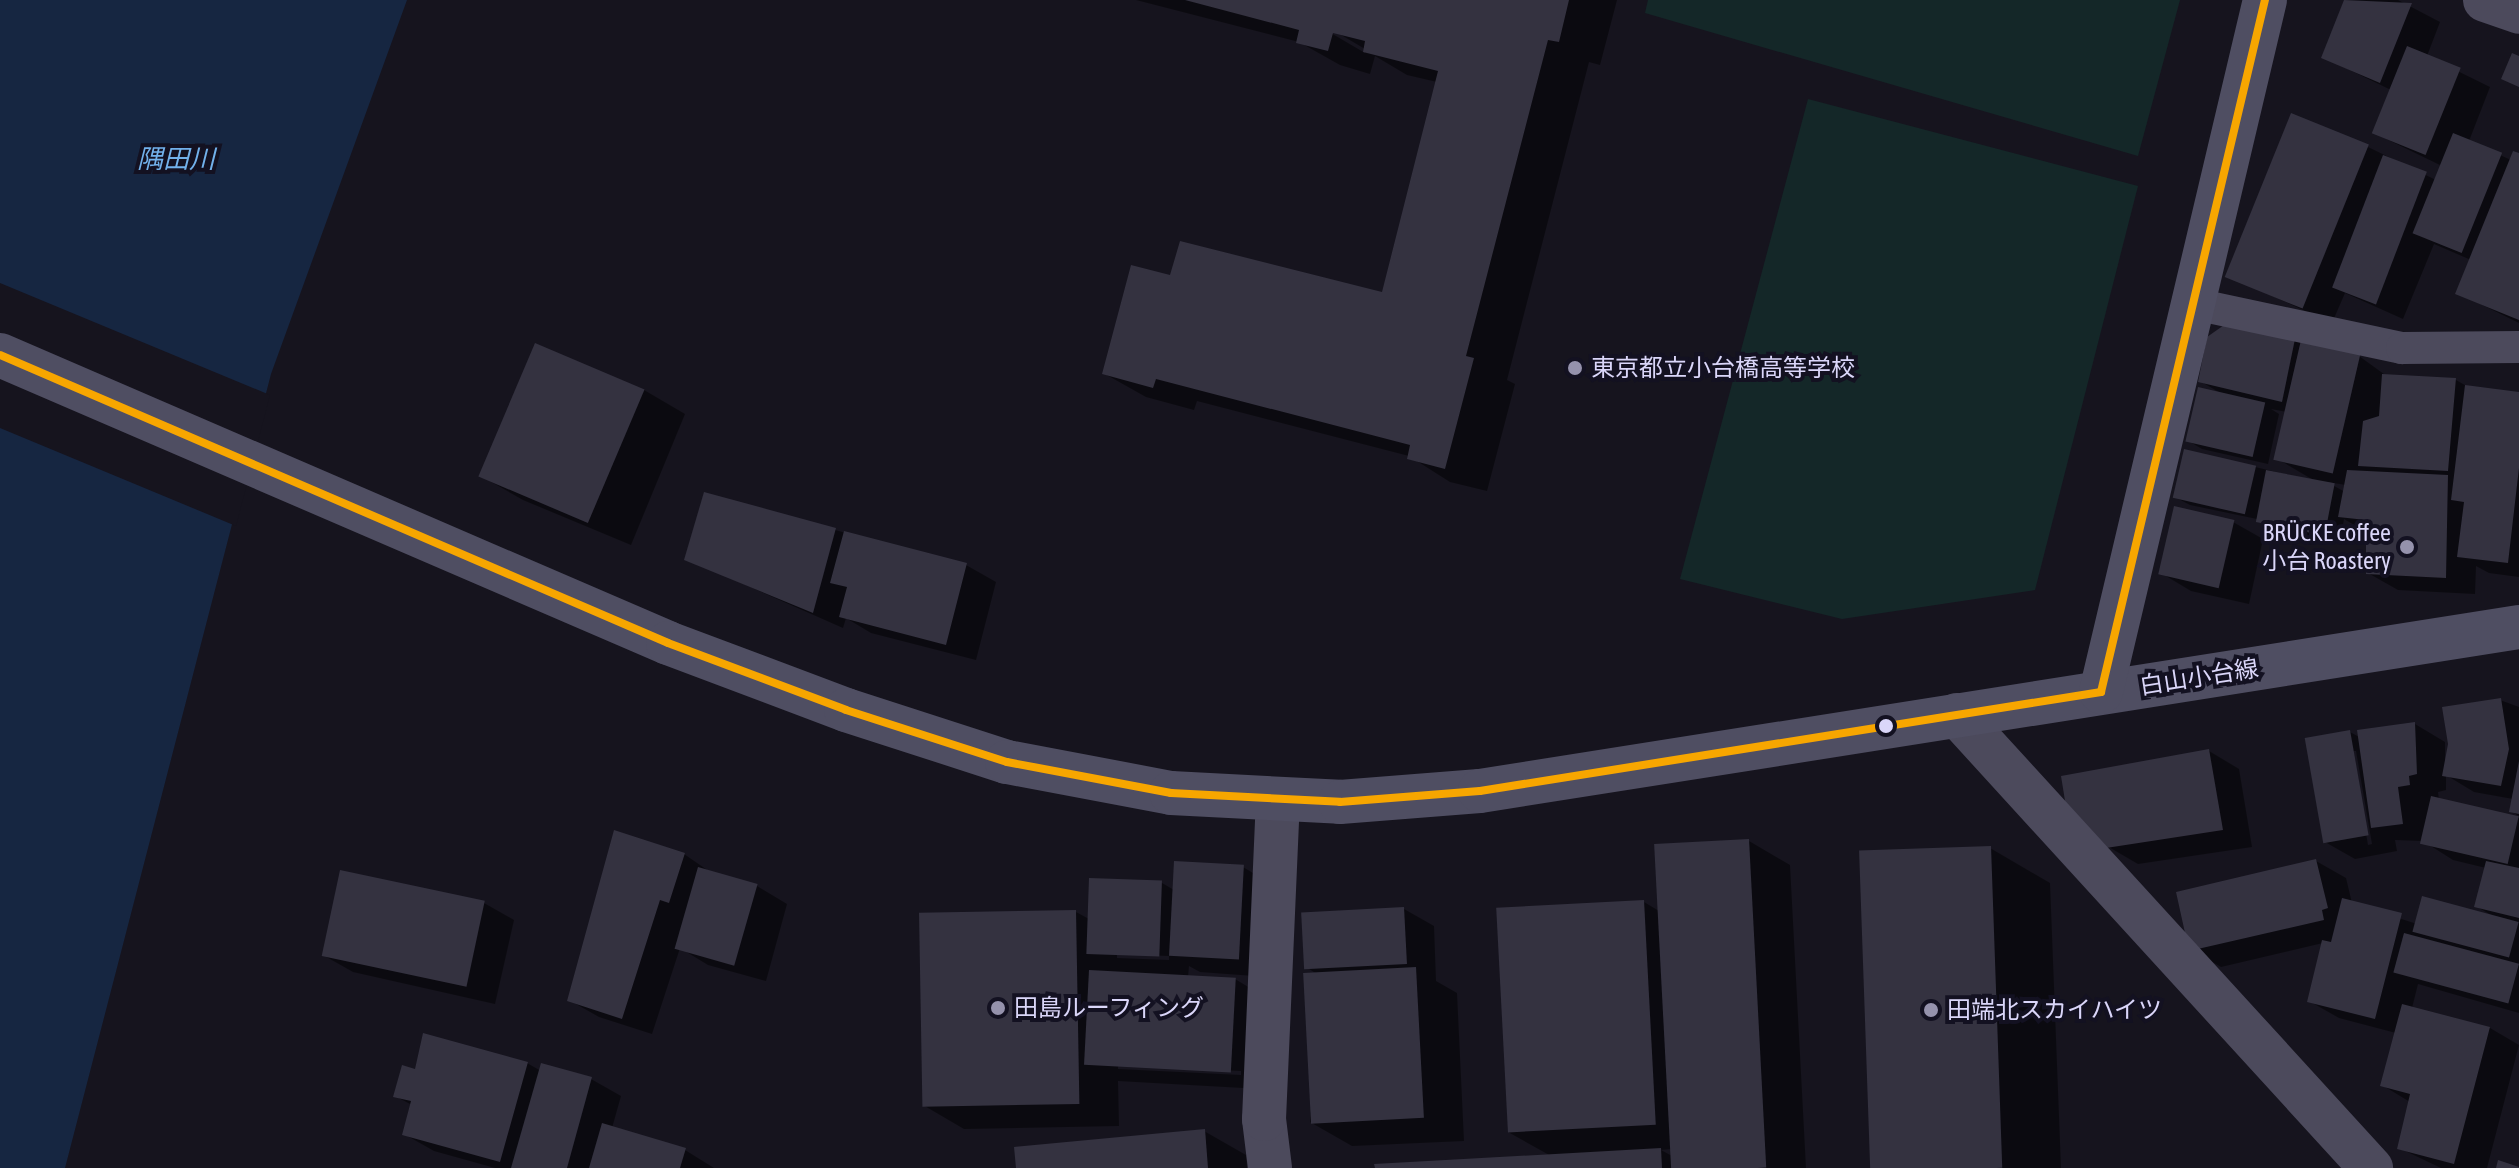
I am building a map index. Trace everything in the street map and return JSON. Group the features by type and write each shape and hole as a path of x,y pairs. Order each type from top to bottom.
{"main road":[{"path":"2101,692 2190,303 2265,0"},
{"name":"白山小台線","path":"0,355 668,643 846,710 993,758 1171,793 1278,802 1480,791 2519,627"}],"street":[{"path":"2485,0 2519,12"},
{"path":"1957,715 2371,1168"},
{"path":"1270,1168 1264,1119 1278,802"}],"lane":[{"path":"2190,303 2402,348 2519,347"}],"green space":[{"path":"1648,0 2180,0 2138,156 1645,13"},
{"path":"1808,99 2138,186 2035,590 1842,619 1680,579"}],"water":[{"name":"隅田川","path":"0,0 407,0 271,374 65,1168 0,1168"}],"pier":[{"path":"0,283 270,395 236,526 0,428"}],"building":[{"path":"1185,0 1569,0 1559,42 1548,40 1466,356 1474,358 1445,469 1407,459 1410,445 1156,379 1153,388 1102,374 1131,265 1170,275 1180,241 1382,292 1438,71 1363,52 1365,41 1333,33 1328,51 1296,43 1299,30"},
{"path":"2344,0 2412,3 2380,83 2321,58"},
{"path":"2407,46 2461,68 2426,155 2372,133"},
{"path":"2512,53 2519,56 2519,87 2501,79"},
{"path":"2291,113 2369,144 2303,309 2225,277"},
{"path":"2453,133 2502,153 2462,253 2413,233"},
{"path":"2513,151 2519,153 2519,320 2455,294"},
{"path":"2383,155 2427,172 2376,304 2332,288"},
{"path":"2227,323 2295,339 2282,402 2198,382 2207,337"},
{"path":"2301,340 2360,354 2333,474 2273,460"},
{"path":"535,343 645,389 588,523 478,476"},
{"path":"2382,374 2456,378 2448,471 2358,466 2363,421 2379,416"},
{"path":"2465,385 2519,392 2519,468 2508,563 2457,557 2464,502 2451,500"},
{"path":"2198,387 2265,403 2253,457 2185,442"},
{"path":"2184,449 2256,466 2245,514 2173,498"},
{"path":"2266,470 2335,483 2325,535 2256,522"},
{"name":"BRÜCKE coffee 小台 Roastery","path":"2347,470 2448,475 2446,578 2366,574 2366,520 2338,517"},
{"path":"704,492 836,528 813,613 684,560"},
{"path":"2174,506 2234,520 2219,588 2158,574"},
{"path":"844,531 967,563 946,645 839,617 847,587 830,583"},
{"path":"2501,698 2509,749 2501,786 2442,776 2448,744 2442,707"},
{"path":"2415,722 2417,774 2409,776 2410,785 2398,787 2403,824 2371,828 2357,730"},
{"path":"2350,730 2369,835 2323,843 2305,738"},
{"path":"2209,749 2223,830 2106,848 2067,813 2061,776"},
{"path":"2519,761 2519,814 2509,812"},
{"path":"2431,796 2519,816 2508,864 2420,844"},
{"path":"614,830 685,853 669,903 660,900 622,1019 567,1001"},
{"path":"1749,839 1766,1168 1671,1168 1654,844"},
{"name":"田端北スカイハイツ","path":"1991,846 2002,1168 1870,1168 1859,851"},
{"path":"2316,859 2328,908 2322,910 2324,920 2189,951 2176,892"},
{"path":"1174,861 1244,865 1239,960 1169,956"},
{"path":"2486,861 2519,868 2519,918 2474,907"},
{"path":"698,867 758,884 734,966 675,949"},
{"path":"340,870 485,901 466,987 322,956"},
{"path":"1089,878 1162,881 1159,957 1086,954"},
{"path":"2422,896 2519,922 2509,958 2412,932"},
{"path":"2342,898 2402,913 2375,1019 2307,1002 2322,940 2331,942"},
{"path":"1644,900 1656,1125 1508,1132 1496,908"},
{"path":"1404,907 1407,964 1304,969 1301,912"},
{"name":"田島ルーフィング","path":"1076,910 1079,1104 922,1107 919,913"},
{"path":"2404,933 2519,964 2508,1003 2393,973"},
{"path":"1416,967 1424,1118 1311,1124 1303,973"},
{"path":"1089,970 1236,978 1231,1073 1084,1065"},
{"path":"2402,1004 2490,1027 2454,1164 2397,1149 2410,1094 2380,1086"},
{"path":"423,1033 528,1062 500,1162 402,1135 411,1101 393,1097 402,1065 415,1069"},
{"path":"541,1063 592,1077 567,1168 511,1168"},
{"path":"602,1123 686,1148 680,1168 589,1168"},
{"path":"1205,1129 1208,1168 1016,1168 1014,1147"},
{"path":"1661,1148 1662,1168 1375,1168 1374,1164"},
{"path":"2498,1160 2519,1167 2519,1168 2496,1168"}],"transit line":[{"path":"2101,692 2265,0"},
{"path":"0,355 668,643 846,710 1007,762 1171,793 1340,802 1480,791 2101,692"}],"place":[{"name":"東京都立小台橋高等学校","path":"1575,368"},
{"name":"BRÜCKE coffee 小台 Roastery","path":"2407,547"},
{"name":"田島ルーフィング","path":"998,1008"},
{"name":"田端北スカイハイツ","path":"1931,1010"}]}
